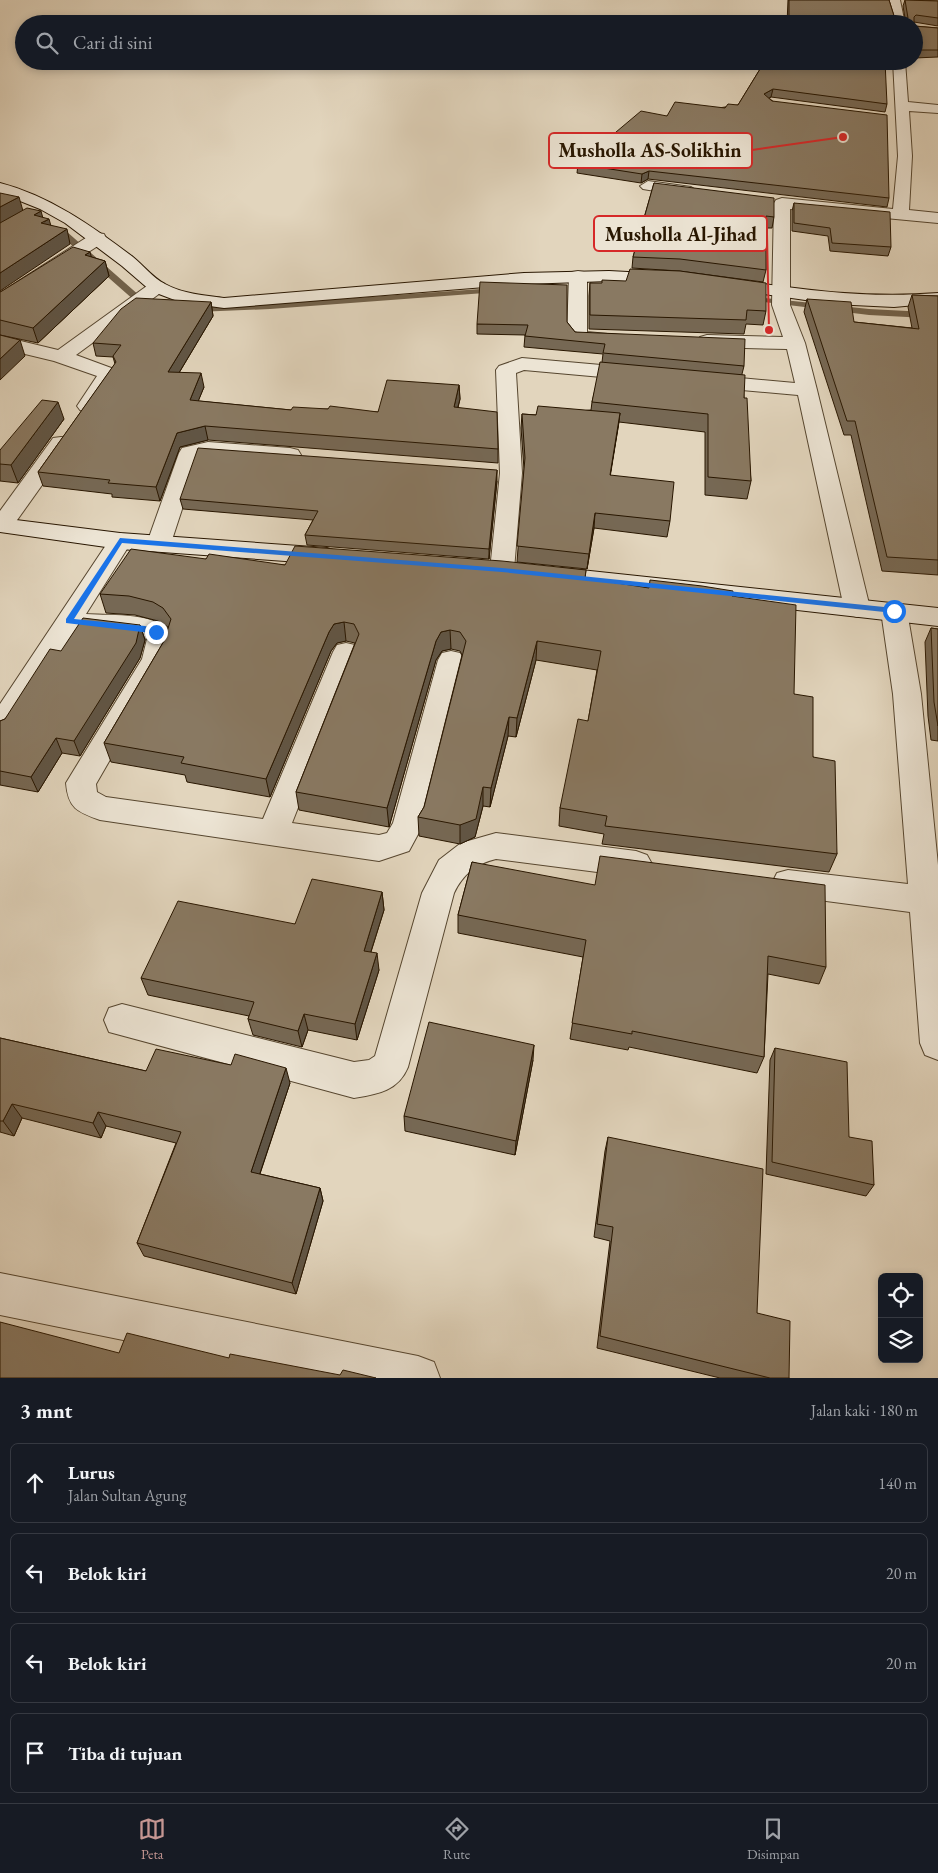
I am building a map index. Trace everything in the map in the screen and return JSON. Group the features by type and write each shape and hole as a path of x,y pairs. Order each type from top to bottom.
{"street":[{"path":"894,0 897,15"},
{"path":"900,70 904,113 905,156 901,214"},
{"path":"885,117 938,109"},
{"path":"648,186 706,194"},
{"path":"0,188 38,211 98,238 156,287 180,297 224,303 503,280 578,276 628,275 684,280"},
{"path":"763,201 938,218"},
{"path":"782,203 780,298 808,390 857,608"},
{"path":"0,301 98,238"},
{"path":"578,276 577,335 585,338 633,339"},
{"path":"713,283 780,298 894,302 938,298"},
{"path":"60,357 156,287"},
{"path":"690,340 795,343"},
{"path":"0,342 60,357 107,374 107,377 1,525 120,540 353,558"},
{"path":"650,376 522,364 506,370 501,472 512,571 938,617"},
{"path":"689,379 808,390"},
{"path":"159,543 190,453 208,449 316,457"},
{"path":"0,727 120,540"},
{"path":"894,611 907,694 937,1032"},
{"path":"69,621 145,628 156,632 161,637 155,659 82,783 82,798 100,808 379,848 398,842 408,825 451,660"},
{"path":"273,833 346,652"},
{"path":"122,1020 354,1080 375,1077 390,1068 438,893 450,869 472,852 496,846 661,867"},
{"path":"759,879 924,900"},
{"path":"0,1294 418,1378"}],"building":[{"path":"789,0 889,0 894,15 789,15"},
{"path":"905,0 938,1 938,18 923,15 908,15"},
{"path":"923,27 938,28 938,50 923,50"},
{"path":"759,70 885,70 887,104 773,89 764,94 772,101 887,115 889,198 649,171 642,174 578,164 641,111 667,116 675,102 725,108 728,104 738,105"},
{"path":"654,183 774,198 774,217 766,216 766,270 680,259 633,257"},
{"path":"0,193 19,197 0,207"},
{"path":"794,203 890,212 891,247 832,243 830,228 794,223"},
{"path":"27,208 41,211 34,215 49,219 41,223 67,229 0,273 0,223"},
{"path":"73,247 90,252 85,255 105,261 33,328 0,320 0,292"},
{"path":"630,269 680,271 766,283 766,311 747,310 746,320 590,315 590,283 602,283 602,280 626,281"},
{"path":"480,282 567,285 567,322 575,332 745,339 744,366 603,353 605,344 525,336 528,325 477,324"},
{"path":"912,295 938,296 938,560 887,557 855,421 847,421 807,299 851,302 854,322 919,329"},
{"path":"136,298 211,302 168,372 201,373 190,400 291,410 293,407 328,409 330,406 378,412 387,380 459,385 454,407 497,412 498,449 205,426 177,433 156,487 108,483 110,480 38,472 116,362 113,356 121,345 93,343 121,309"},
{"path":"0,335 20,340 0,359"},
{"path":"600,362 745,375 744,398 747,398 751,481 708,477 708,414 592,402"},
{"path":"42,400 58,402 11,465 0,464 0,450"},
{"path":"538,406 620,413 610,475 674,482 670,521 595,513 589,554 517,546 525,458 522,414 536,415"},
{"path":"198,448 497,470 489,549 305,535 318,511 180,499"},
{"path":"295,546 502,561 586,570 585,578 649,588 650,580 702,586 733,591 732,596 796,605 794,694 813,697 813,757 835,761 837,854 605,826 607,816 560,808 578,719 588,721 601,651 537,641 517,718 509,717 491,788 483,787 476,819 460,825 418,817 424,807 466,641 460,632 450,630 441,632 436,641 387,808 296,792 359,634 354,624 344,622 334,624 329,632 266,779 181,763 184,757 104,743 164,641 171,619 163,608 153,602 129,596 100,594 131,549 206,559 209,554 285,565"},
{"path":"83,618 140,625 136,643 74,741 56,738 31,777 0,771 0,721 5,719 50,649 61,651"},
{"path":"931,628 938,629 938,726 934,702"},
{"path":"600,856 825,885 826,967 768,956 764,1057 632,1031 632,1034 572,1023 586,940 458,915 472,862 595,885"},
{"path":"312,879 382,892 364,951 377,953 355,1024 304,1014 298,1031 248,1019 254,1002 141,978 178,901 295,924"},
{"path":"429,1022 534,1045 516,1141 404,1116"},
{"path":"0,1038 146,1071 156,1049 231,1065 235,1054 286,1068 251,1172 320,1188 292,1283 137,1243 181,1132 98,1112 93,1123 12,1104 3,1121 0,1121"},
{"path":"775,1048 847,1062 849,1137 872,1141 874,1185 772,1162"},
{"path":"608,1137 763,1169 757,1313 790,1321 789,1378 770,1378 600,1336 613,1227 597,1224"},
{"path":"0,1322 119,1353 127,1333 229,1358 230,1354 340,1375 343,1370 376,1378 0,1378"}],"waterway":[{"path":"57,230 63,233 146,306"},
{"path":"196,309 270,306 495,290"},
{"path":"749,298 869,312 926,315 938,313"}],"place":[{"name":"Musholla AS-Solikhin","path":"843,137"},
{"name":"Musholla Al-Jihad","path":"769,330"}],"route":[{"path":"156,632 145,628 69,621 120,540 502,570 894,611"}]}
